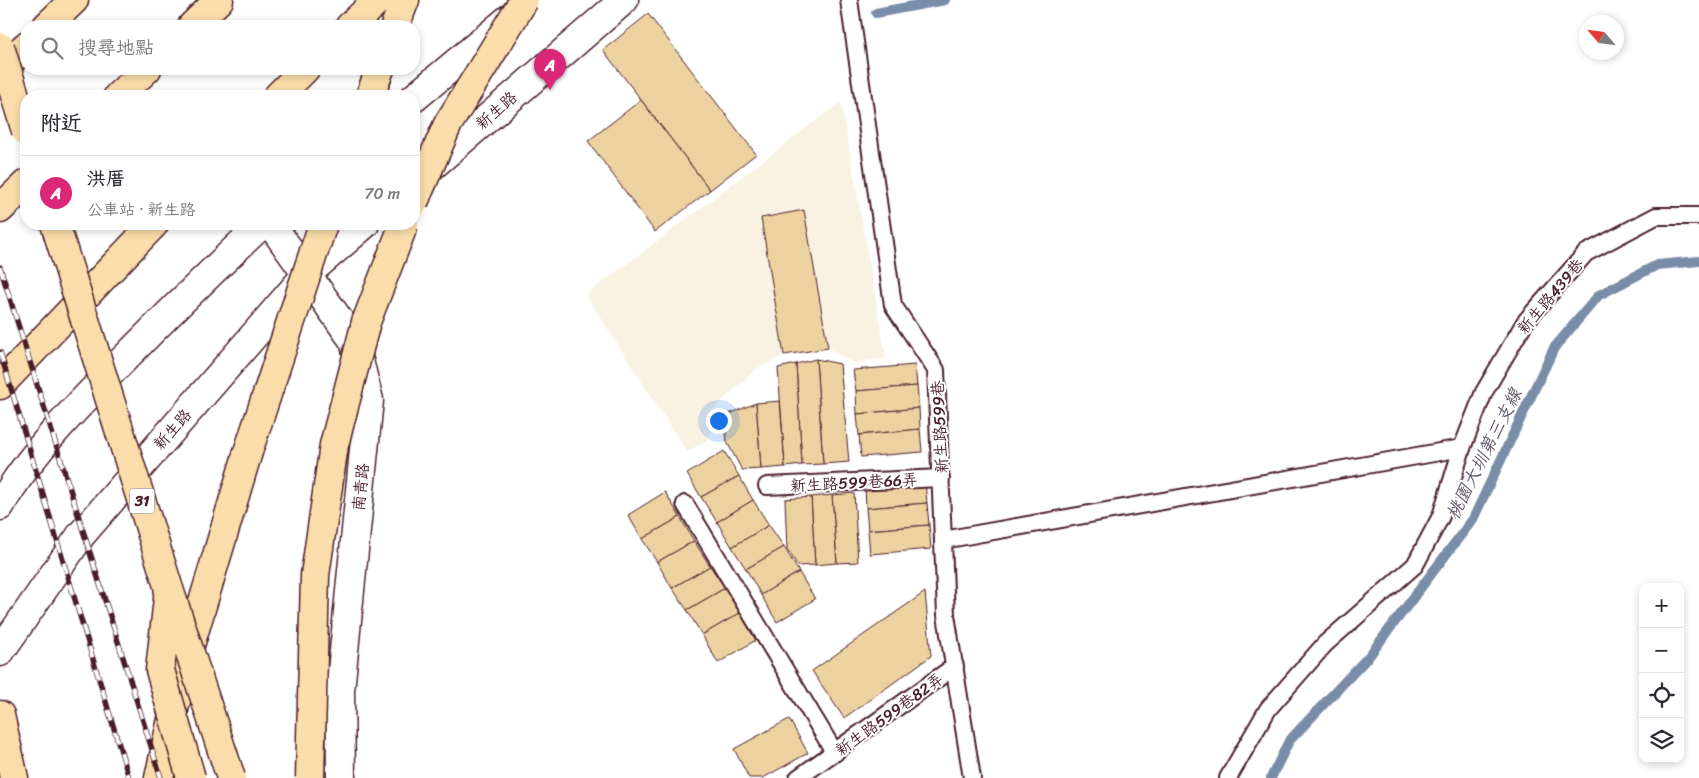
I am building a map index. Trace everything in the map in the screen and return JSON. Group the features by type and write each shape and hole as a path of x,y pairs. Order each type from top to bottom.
{"main road":[{"path":"53,20 74,0"},
{"path":"198,20 219,0"},
{"path":"356,20 378,0"},
{"path":"397,20 405,0"},
{"path":"420,188 448,124 524,0"},
{"path":"420,93 533,0"},
{"name":"新生路","path":"420,177 624,0"},
{"path":"0,47 20,112"},
{"path":"0,71 20,52"},
{"path":"124,90 141,75"},
{"path":"284,90 299,75"},
{"path":"372,90 378,75"},
{"path":"0,209 20,190"},
{"name":"31","path":"57,230 230,778"},
{"path":"0,384 148,230"},
{"path":"0,506 13,484 83,400 196,286 256,230"},
{"name":"南青路","path":"276,230 308,273 354,341 369,400 340,692 341,778"},
{"path":"159,778 183,669 247,455 321,230"},
{"name":"新生路","path":"0,652 81,535 308,273 358,230"},
{"path":"310,778 315,575 334,445 366,322 402,230"},
{"path":"169,588 160,670 191,778"},
{"path":"0,715 14,778"}],"lane":[{"name":"新生路599巷","path":"848,0 893,305 936,370 946,615 972,778"},
{"name":"新生路439巷","path":"1228,778 1268,709 1325,644 1415,565 1441,516 1462,448 1484,392 1525,322 1586,253 1656,216 1699,216"},
{"path":"943,540 1462,448"},
{"name":"新生路599巷66弄","path":"767,486 941,478"},
{"path":"685,504 835,753"},
{"name":"新生路599巷82弄","path":"798,778 954,666"}],"shaded area":[{"path":"841,102 886,358 853,363 828,348 784,355 756,369 712,410 709,439 687,452 586,295"}],"building":[{"path":"648,14 756,154 710,190 603,50"},
{"path":"641,100 710,190 655,232 588,141"},
{"path":"804,210 828,348 784,355 761,218"},
{"path":"816,359 840,364 849,462 823,464"},
{"path":"816,359 823,464 802,465 796,364"},
{"path":"796,364 802,465 785,467 778,368"},
{"path":"915,365 917,386 856,391 853,370"},
{"path":"917,386 919,408 857,414 856,391"},
{"path":"780,401 785,467 761,469 756,403"},
{"path":"756,403 761,469 742,470 727,442 724,416"},
{"path":"919,408 920,429 859,435 857,414"},
{"path":"920,429 922,452 861,457 859,435"},
{"path":"724,451 739,476 701,497 687,474"},
{"path":"739,476 753,500 717,522 701,497"},
{"path":"925,482 927,503 866,508 865,487"},
{"path":"665,492 680,517 642,539 628,515"},
{"path":"854,493 858,562 837,563 832,495"},
{"path":"832,495 837,563 815,565 811,497"},
{"path":"811,497 815,565 798,566 787,549 785,499"},
{"path":"753,500 769,525 732,547 717,522"},
{"path":"927,503 929,525 868,530 866,508"},
{"path":"680,517 694,541 657,562 642,539"},
{"path":"769,525 784,547 746,569 732,547"},
{"path":"929,525 931,549 870,554 868,530"},
{"path":"694,541 710,566 672,588 657,562"},
{"path":"784,547 799,572 761,595 746,569"},
{"path":"710,566 725,588 687,610 672,588"},
{"path":"799,572 815,599 777,622 761,595"},
{"path":"725,588 740,613 702,635 687,610"},
{"path":"925,592 931,656 844,718 812,671"},
{"path":"740,613 756,640 718,663 702,635"},
{"path":"789,719 808,753 763,778 749,778 734,749"}],"waterway":[{"path":"876,13 945,0"},
{"name":"桃園大圳第三支線","path":"1271,778 1289,741 1369,656 1473,519 1554,348 1599,295 1657,265 1699,261"}],"railway":[{"path":"0,267 161,778"},
{"path":"0,352 129,778"}],"place":[{"name":"洪厝","path":"550,90"}]}
